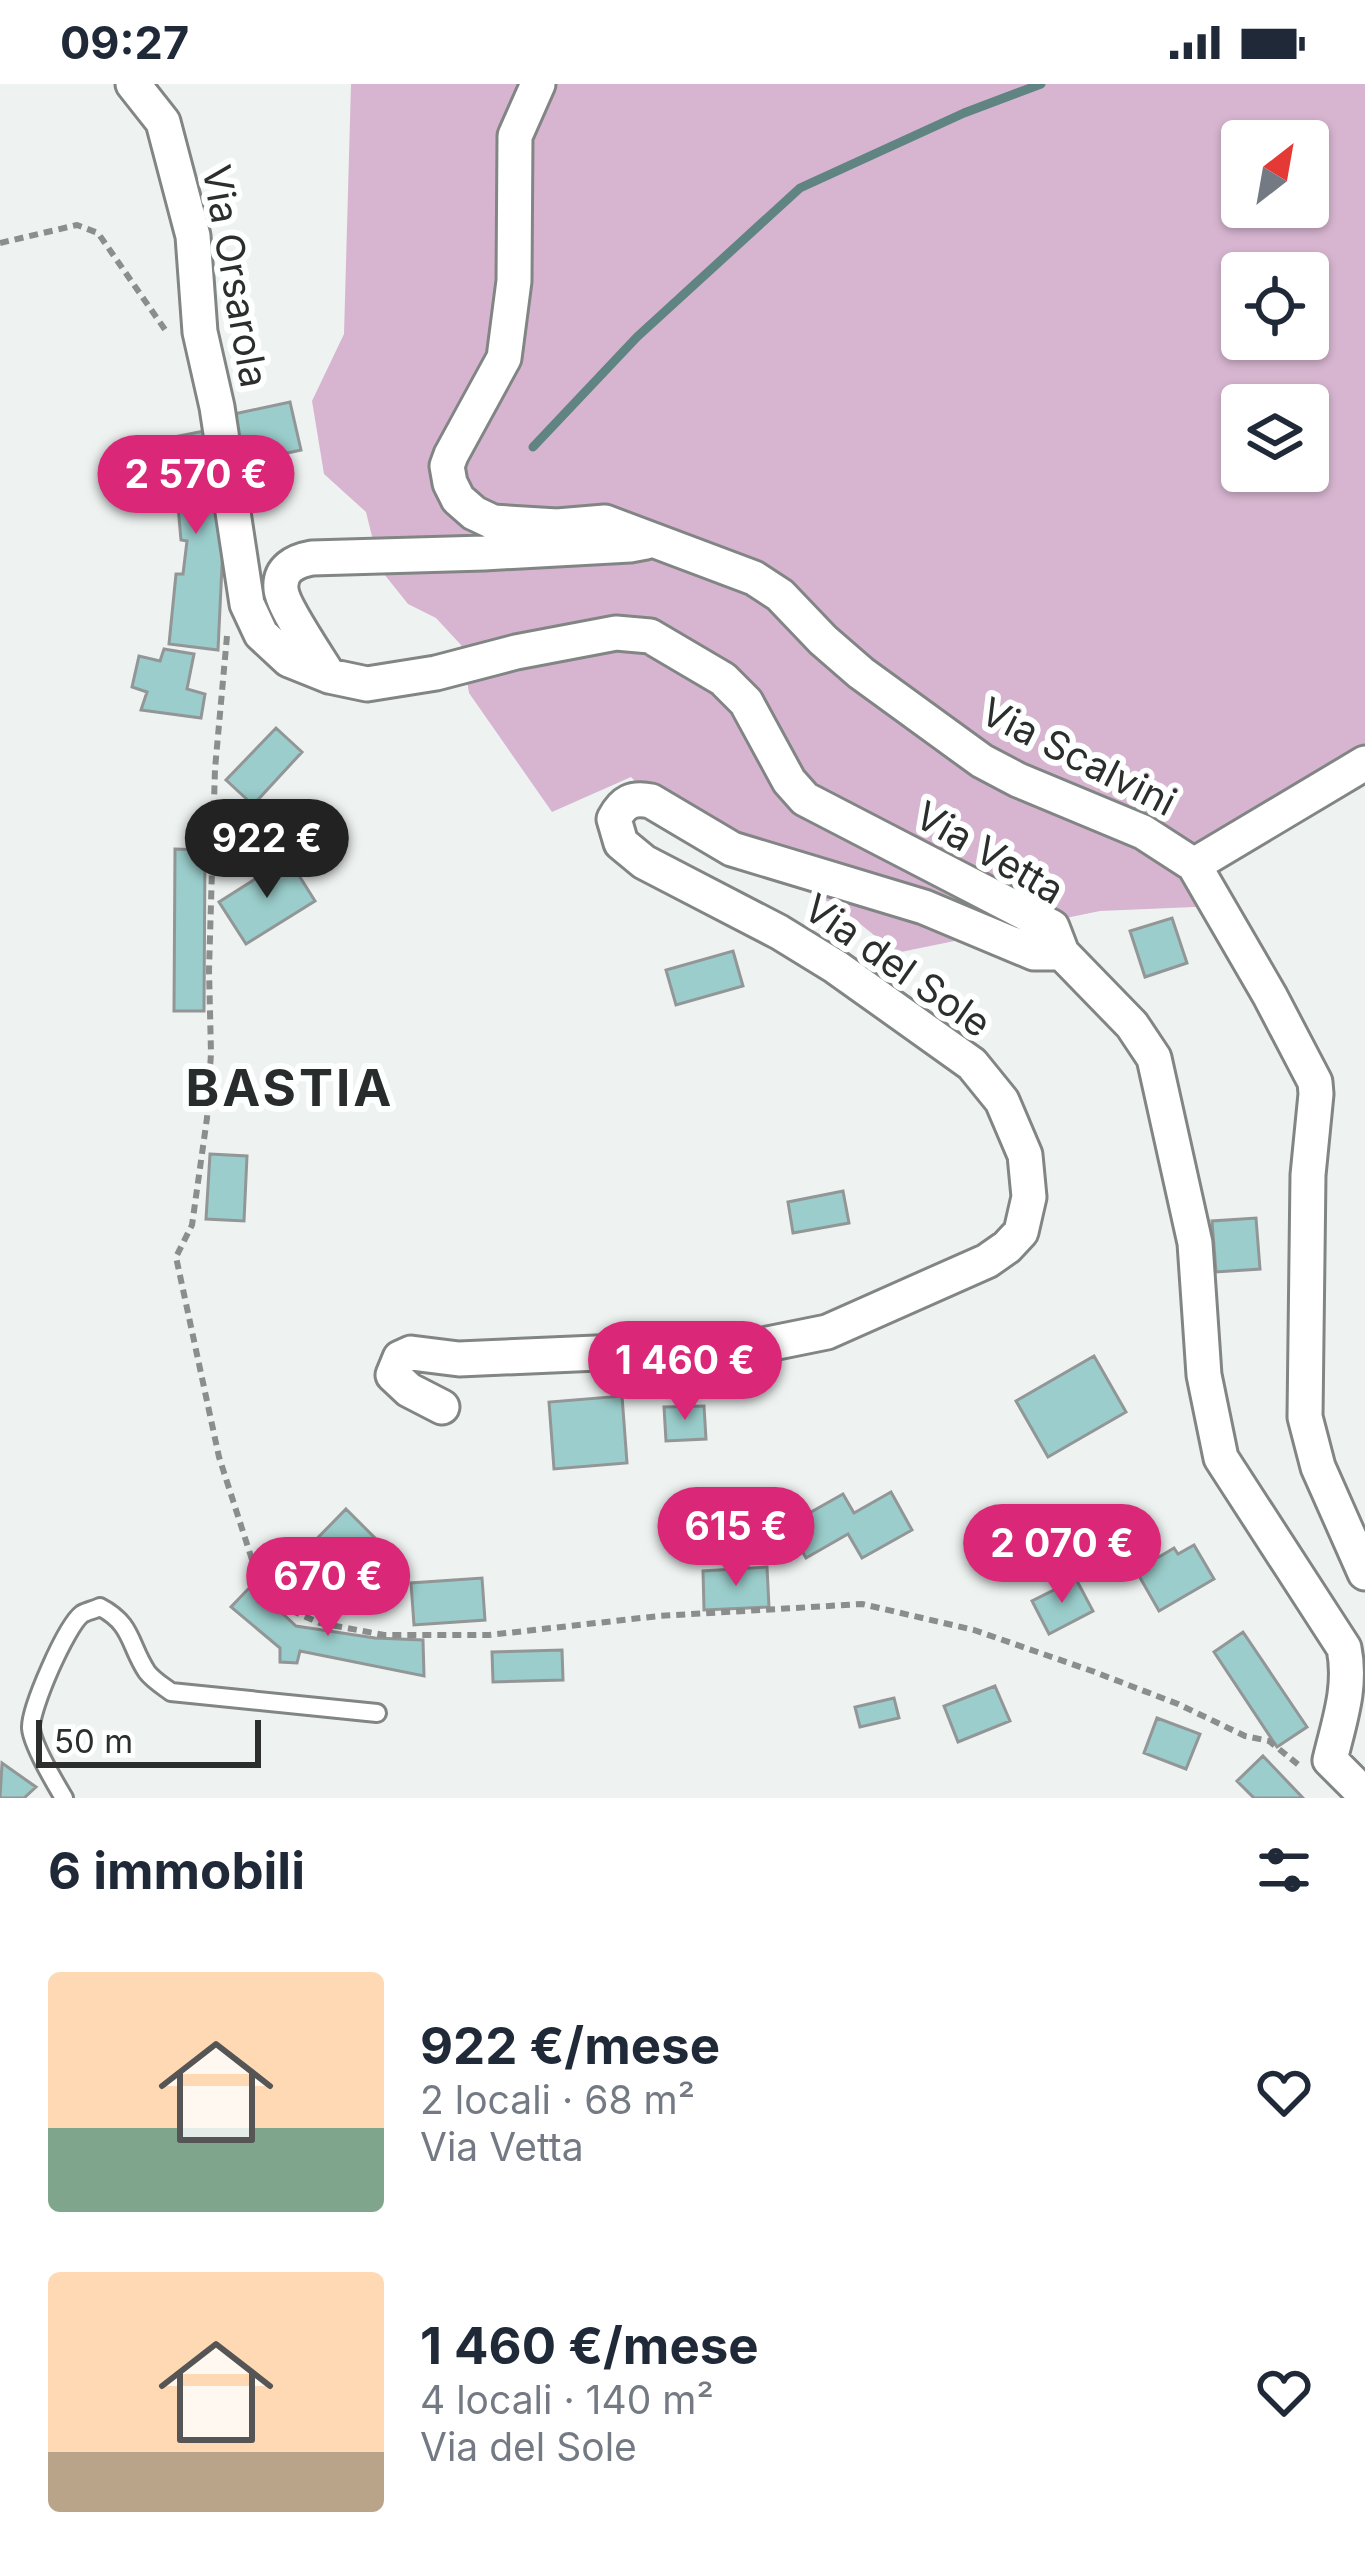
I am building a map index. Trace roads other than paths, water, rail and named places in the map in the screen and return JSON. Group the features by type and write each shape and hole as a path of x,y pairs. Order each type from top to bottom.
{"street":[{"name":"Via Orsarola","path":"133,84 163,122 193,236 200,332 254,619"},
{"path":"538,84 515,136 514,280 504,358 451,454 449,483 458,499 493,522 556,526 605,522 652,540"},
{"name":"Via Scalvini","path":"329,676 280,588 294,561 630,545 652,540 754,578 780,596 861,673 982,760 1143,832 1194,865 1315,1082 1308,1175 1305,1417 1318,1467 1365,1573"},
{"name":"Via Vetta","path":"254,619 289,660 329,676 367,683 436,673 616,633 650,636 723,680 746,703 789,781 805,800 1052,927 1062,953 1132,1025 1154,1058 1195,1243 1204,1375 1221,1458 1344,1648 1348,1688 1330,1760 1360,1783"},
{"path":"1194,865 1365,764"},
{"name":"Via del Sole","path":"442,1407 398,1382 394,1375 400,1358 411,1353 459,1359 758,1346 827,1332 987,1261 1021,1232 1029,1197 1025,1155 1002,1101 972,1064 779,932 644,862 621,843 616,832 614,819 628,801 650,801 732,849 924,907 1034,953 1062,953"}],"lane":[{"path":"64,1798 48,1773 31,1729 63,1642 81,1615 100,1607 116,1615 149,1675 171,1692 377,1713"}],"waterway":[{"path":"533,447 637,337 800,188 964,113 1041,84"}],"district":[{"name":"BASTIA","path":"290,1087"}]}
